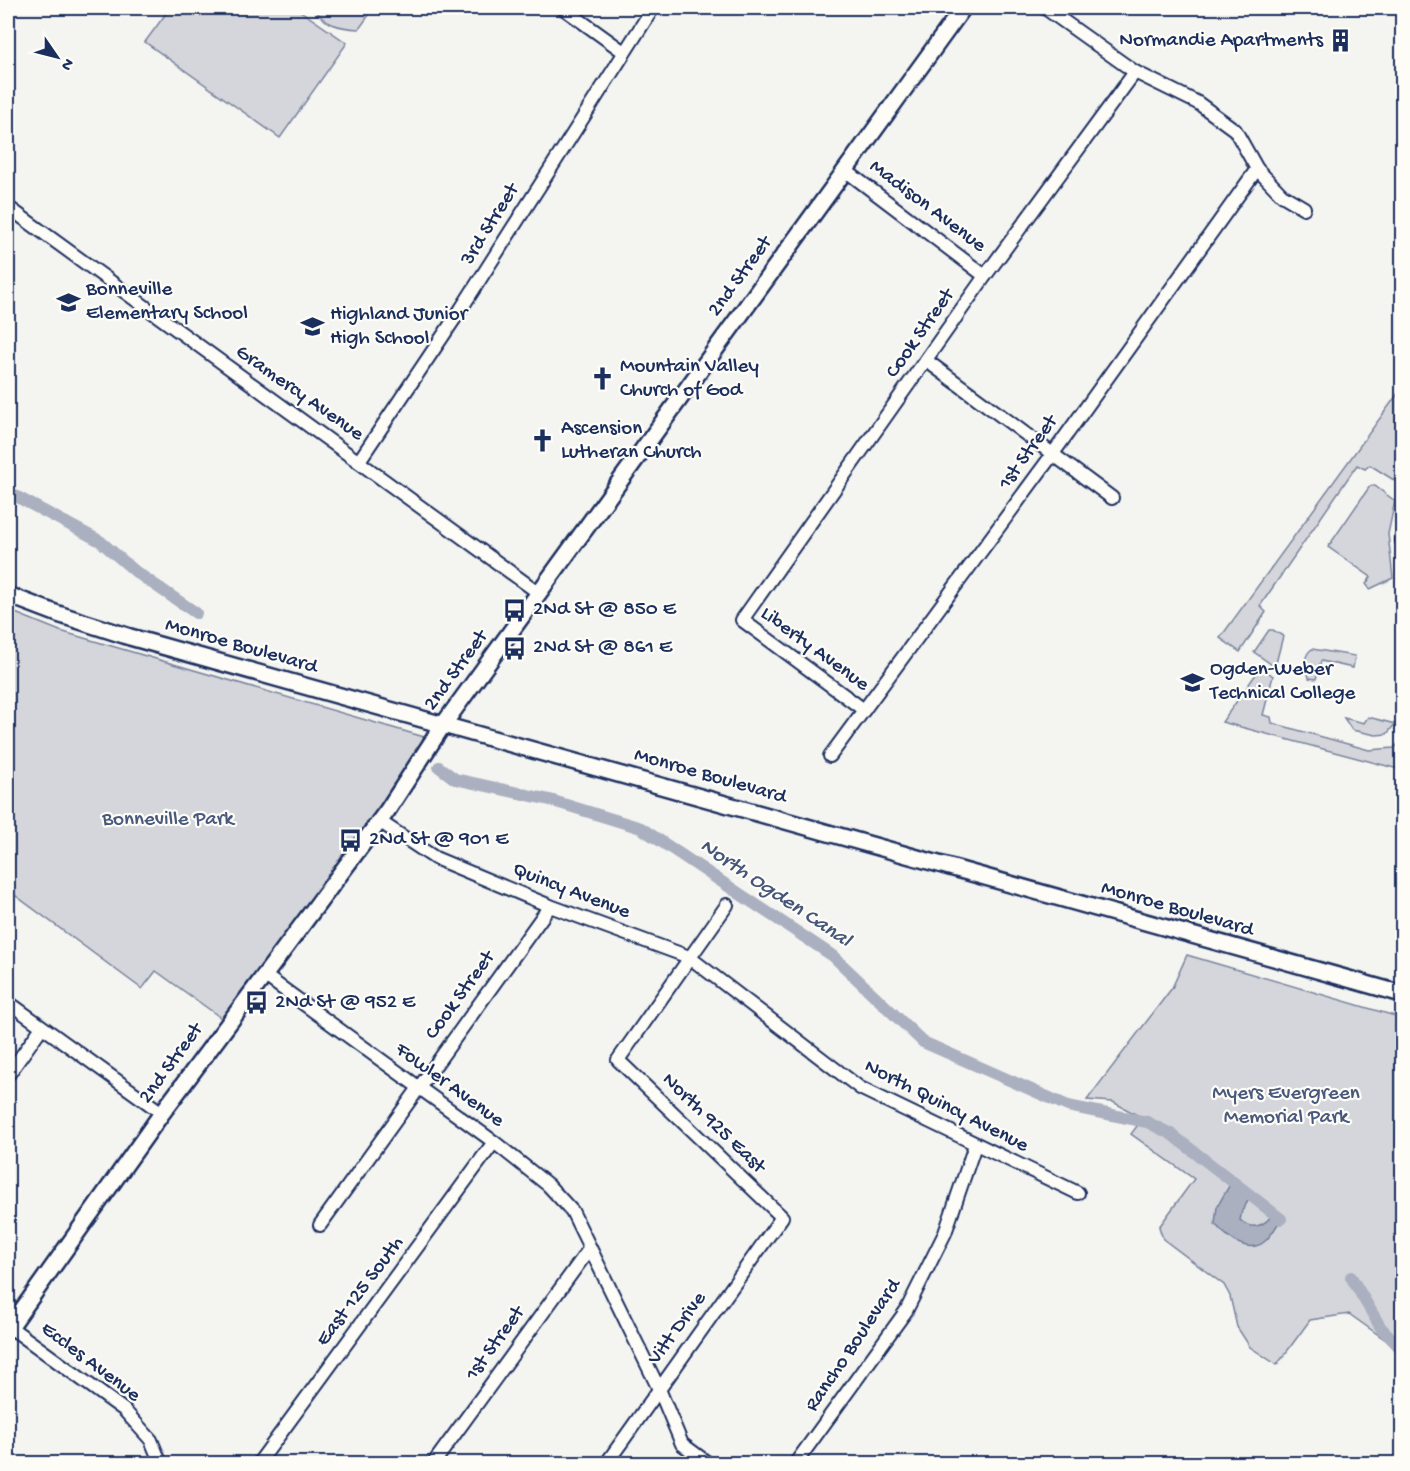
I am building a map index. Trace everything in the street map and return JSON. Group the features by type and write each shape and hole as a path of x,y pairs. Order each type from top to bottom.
{"main road":[{"name":"2nd Street","path":"9,1328 162,1113 379,821 443,725 963,8"},
{"name":"Monroe Boulevard","path":"8,595 96,627 1402,994"}],"street":[{"path":"563,8 624,52"},
{"name":"3rd Street","path":"359,461 461,309 653,8"},
{"path":"1045,8 1135,72 1198,103 1235,130 1257,169 1282,195 1304,208"},
{"name":"Cook Street","path":"742,620 985,276 1135,72"},
{"name":"1st Street","path":"830,756 1052,455 1257,169"},
{"name":"Madison Avenue","path":"845,170 985,276"},
{"name":"Gramercy Avenue","path":"8,207 539,593"},
{"path":"927,361 1112,498"},
{"name":"Liberty Avenue","path":"742,620 864,710"},
{"name":"Quincy Avenue","path":"379,821 435,858 550,906 689,957"},
{"path":"689,957 728,905"},
{"name":"Cook Street","path":"320,1225 550,906"},
{"name":"North 925 East","path":"689,957 618,1060 782,1217"},
{"name":"North Quincy Avenue","path":"689,957 860,1088 1078,1193"},
{"name":"Fowler Avenue","path":"264,975 494,1142 549,1185 572,1211 659,1389 682,1444 709,1464"},
{"path":"8,1002 162,1113"},
{"path":"8,1075 42,1027"},
{"name":"East 125 South","path":"258,1464 494,1142"},
{"name":"Rancho Boulevard","path":"795,1464 906,1311 945,1233 975,1145"},
{"name":"Vitt Drive","path":"606,1464 782,1217"},
{"name":"1st Street","path":"433,1464 590,1248"},
{"name":"Eccles Avenue","path":"9,1328 124,1410 151,1440 161,1464"}],"green space":[{"path":"170,8 296,8 347,43 280,138 145,42"},
{"path":"315,8 374,8 359,29 328,22 318,14"},
{"path":"1399,392 1402,394 1402,482 1400,484 1370,465 1365,469 1357,465 1260,606 1266,612 1240,652 1220,638"},
{"path":"1370,486 1375,486 1395,501 1388,534 1393,578 1370,589 1366,584 1371,577 1328,547"},
{"name":"Bonneville Park","path":"8,610 60,631 431,739 224,1020 156,971 142,989 8,890"},
{"path":"1269,630 1283,636 1275,667 1254,652"},
{"path":"1312,649 1355,656 1353,668 1321,661 1316,679 1309,678 1306,659"},
{"path":"1261,667 1273,676 1263,715 1271,717 1272,723 1369,750 1394,748 1402,740 1402,770 1222,722"},
{"path":"1368,717 1395,724 1387,734 1376,735 1352,730 1344,718 1364,723"},
{"name":"Myers Evergreen Memorial Park","path":"1187,955 1402,1018 1402,1357 1387,1341 1349,1314 1310,1320 1277,1365 1250,1347 1237,1327 1230,1296 1224,1285 1163,1239 1159,1227 1194,1179 1131,1134 1143,1118 1113,1102 1087,1100 1172,988"}],"water":[{"path":"1232,1181 1251,1196 1242,1211 1240,1220 1245,1224 1258,1226 1274,1213 1281,1219 1264,1242 1251,1246 1244,1245 1225,1234 1215,1224 1217,1207"}],"waterway":[{"name":"North Ogden Canal","path":"8,492 100,541 136,572 196,613"},
{"name":"North Ogden Canal","path":"439,767 455,779 550,800 641,828 833,956 923,1042 1068,1106 1147,1122 1171,1134 1281,1219"},
{"name":"North Ogden Canal","path":"1351,1277 1381,1328 1402,1349"}],"place":[{"name":"Normandie Apartments","path":"1341,41"},
{"name":"Bonneville Elementary School","path":"68,302"},
{"name":"Highland Junior High School","path":"312,327"},
{"name":"Mountain Valley Church of God","path":"602,379"},
{"name":"Ascension Lutheran Church","path":"543,441"},
{"name":"2Nd St @ 850 E","path":"515,610"},
{"name":"2Nd St @ 861 E","path":"515,648"},
{"name":"Ogden-Weber Technical College","path":"1192,682"},
{"name":"2Nd St @ 901 E","path":"351,840"},
{"name":"2Nd St @ 952 E","path":"257,1003"}]}
